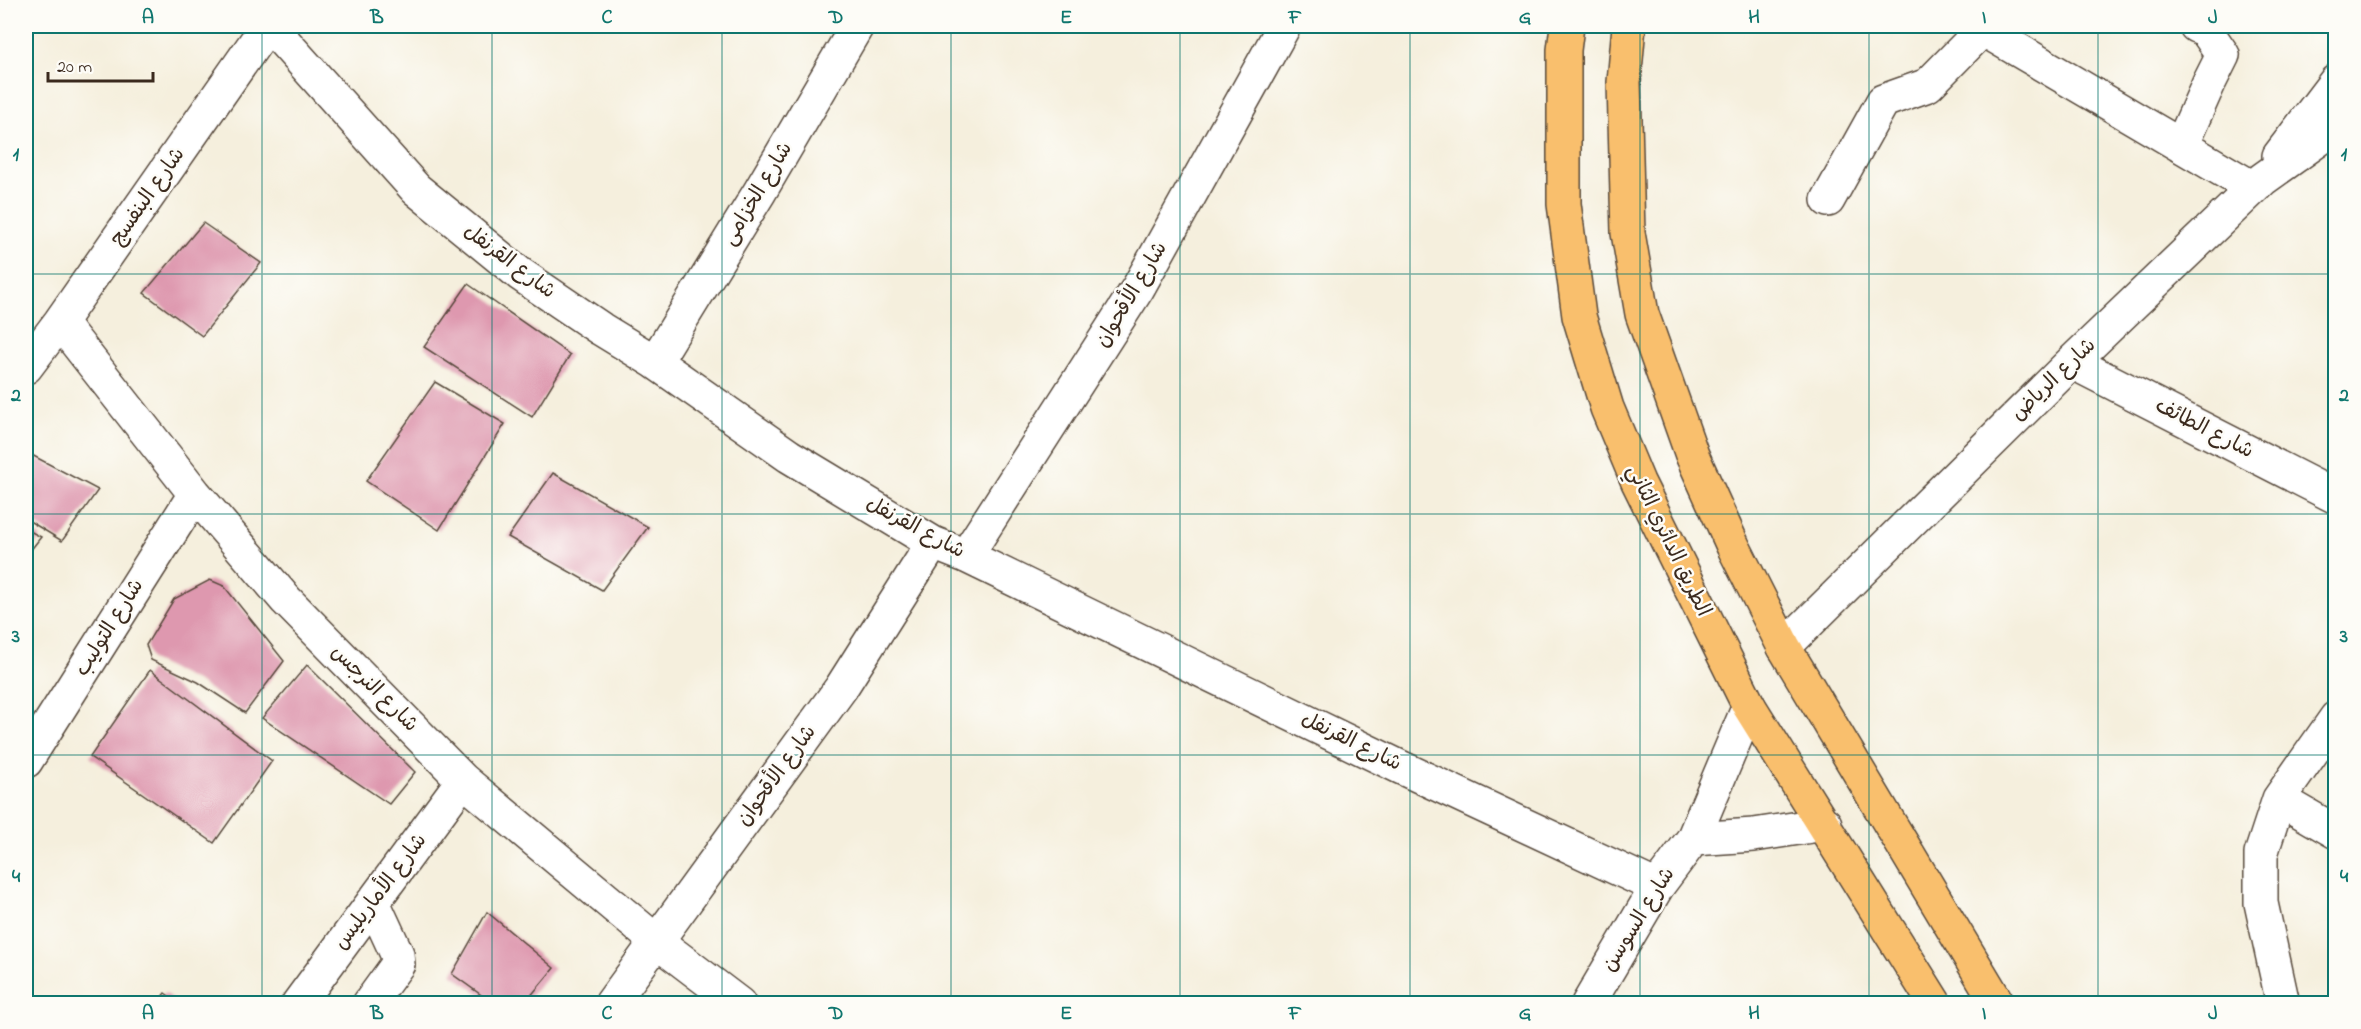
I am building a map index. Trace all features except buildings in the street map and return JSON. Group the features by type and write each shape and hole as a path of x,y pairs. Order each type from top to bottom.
{"main road":[{"name":"الطريق الدائري الثاني","path":"1567,26 1563,61 1564,204 1580,316 1607,408 1638,482 1749,706 1935,1004"},
{"path":"1629,26 1624,82 1628,233 1642,314 1692,455 1733,546 1784,647 1998,1004"}],"street":[{"name":"شارع البنفسج","path":"26,367 268,26"},
{"name":"شارع القرنفل","path":"268,26 416,189 520,274 601,329 655,362 789,456 933,543 966,556 1400,766 1657,887"},
{"name":"شارع الخزامى","path":"655,362 759,193 857,26"},
{"name":"شارع الأقحوان","path":"966,556 1138,288 1284,26"},
{"path":"2181,146 2208,83 2223,55 2205,29 2196,26"},
{"path":"1828,200 1882,101 1928,85 1985,28 2181,146 2258,183 2336,81"},
{"name":"شارع الرياض","path":"1784,647 2072,362 2258,183 2336,127"},
{"name":"شارع النرجس","path":"60,322 195,494 286,600 463,780 656,941 739,1004"},
{"name":"شارع الطائف","path":"2072,362 2336,497"},
{"name":"شارع التوليب","path":"26,761 195,494"},
{"name":"شارع الأقحوان","path":"611,1004 841,688 933,543"},
{"name":"شارع السوسن","path":"1588,1004 1657,887 1694,839 1749,706"},
{"path":"2283,1004 2261,903 2261,854 2279,799 2336,718"},
{"name":"شارع الأماريليس","path":"298,1004 463,780"},
{"path":"2279,799 2336,832"},
{"path":"1694,839 1754,835 1824,824"},
{"path":"369,1004 398,964 397,954 373,902"}]}
